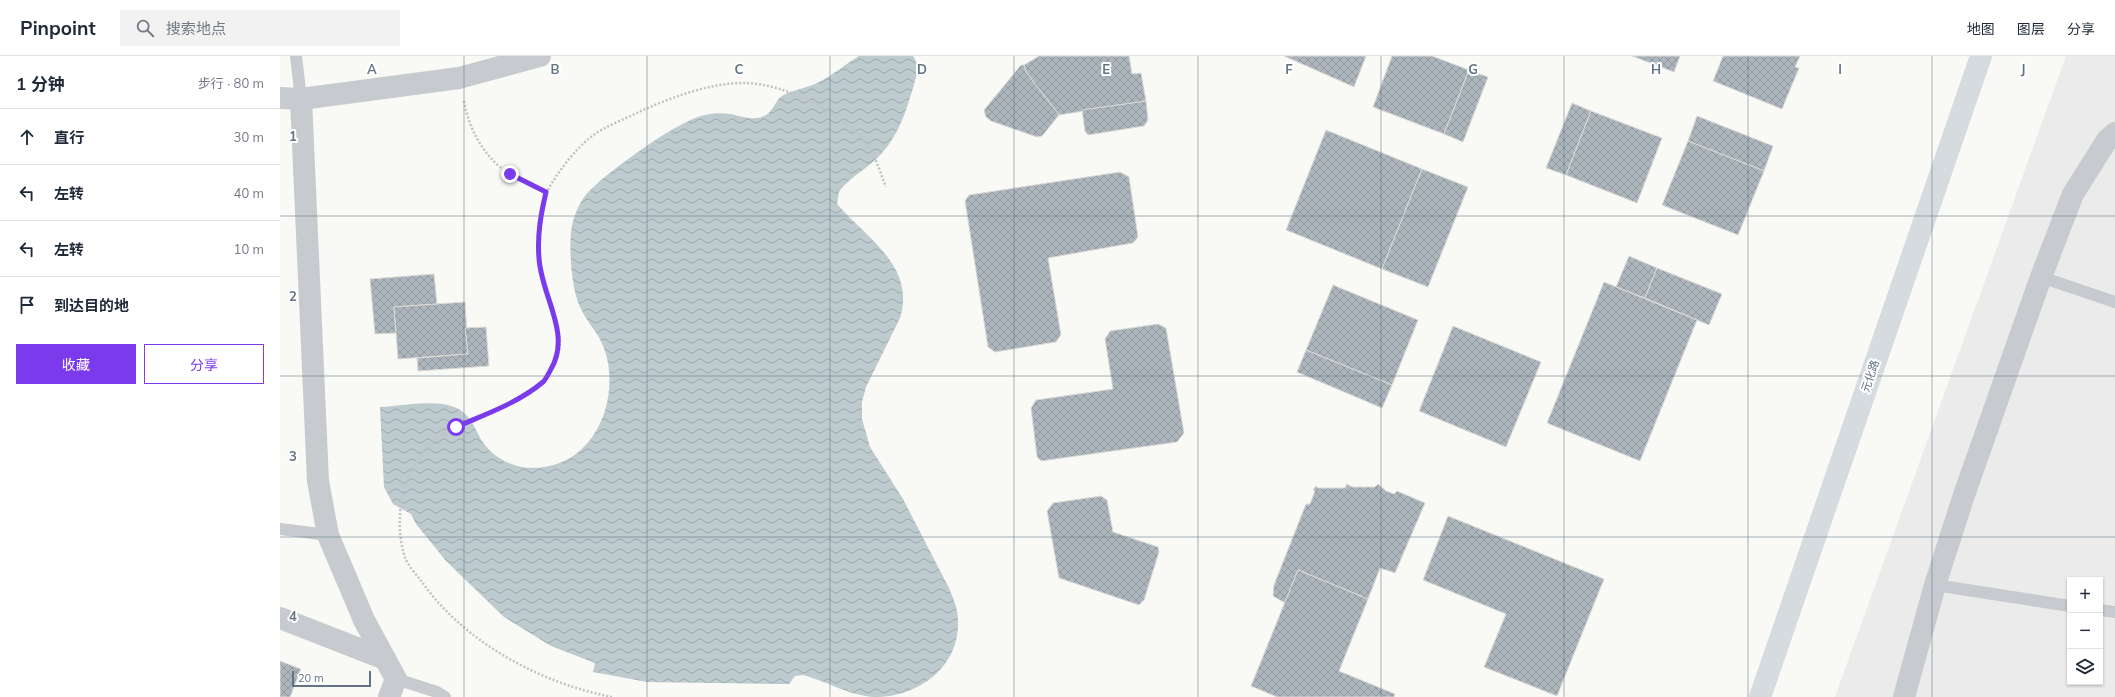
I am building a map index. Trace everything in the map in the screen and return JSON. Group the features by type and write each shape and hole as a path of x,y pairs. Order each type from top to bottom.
{"street":[{"path":"280,98 302,99 459,78 540,56"},
{"name":"元化路","path":"1760,697 1981,56"},
{"path":"302,99 318,481 328,535 364,620 385,659 393,688"},
{"path":"1904,697 1935,585 1964,495 2041,277 2073,194 2112,140"},
{"path":"280,618 385,659"}],"lane":[{"path":"296,56 302,99"},
{"path":"2041,277 2115,302"},
{"path":"280,529 328,535"},
{"path":"1935,585 2067,606"},
{"path":"2103,610 2115,612"},
{"path":"393,688 437,692 445,697"}],"path":[{"path":"459,78 466,113 485,153 510,174 546,192"},
{"path":"612,697 597,694 548,677 500,653 465,629 434,599 404,557 398,520 404,488 418,459 436,439 456,427 496,410 519,398 544,381 557,359 560,336 539,259 539,224 546,192 567,162 591,137 664,101 704,88 745,83 783,90 821,106 851,127 871,150 886,187"}],"shaded area":[{"path":"2066,56 2115,56 2115,697 1835,697"}],"water":[{"path":"859,56 913,56 917,64 916,76 905,114 893,138 877,158 842,187 839,192 837,204 885,254 895,268 901,283 903,300 900,318 866,387 862,402 862,419 870,447 903,499 949,588 958,616 957,637 952,652 944,665 934,676 921,685 907,692 891,696 875,697 856,694 803,675 795,676 789,684 781,684 647,682 593,672 595,663 551,646 504,617 446,561 416,524 411,514 393,504 384,487 380,407 437,403 454,407 468,417 487,448 501,459 517,466 535,468 544,467 562,462 578,452 591,439 600,424 606,406 609,388 609,369 605,351 600,339 580,307 572,276 570,250 572,227 576,212 583,198 607,175 624,162 678,126 705,115 720,113 753,118 762,117 772,109 782,96 821,81"}],"building":[{"path":"1039,56 1129,56 1132,74 1141,73 1146,101 1059,115 1026,72 1024,65"},
{"path":"1284,56 1366,56 1354,87"},
{"path":"1392,56 1432,56 1469,70 1444,134 1373,107"},
{"path":"1632,56 1680,56 1674,72"},
{"path":"1723,56 1800,56 1795,67 1799,68 1782,109 1713,81"},
{"path":"1021,65 1024,65 1026,72 1059,115 1042,136 1037,137 991,121 986,117 984,110"},
{"path":"1469,70 1488,77 1463,142 1444,134"},
{"path":"1146,101 1148,120 1144,126 1088,135 1085,131 1082,110"},
{"path":"1572,103 1591,111 1566,175 1546,168"},
{"path":"1591,111 1662,138 1637,203 1566,175"},
{"path":"1697,116 1773,146 1764,171 1688,141"},
{"path":"1326,130 1422,169 1382,269 1286,230"},
{"path":"1688,141 1764,171 1738,235 1662,205"},
{"path":"1422,169 1468,187 1428,287 1382,269"},
{"path":"1120,172 1129,177 1138,237 1133,243 1048,258 1061,335 1056,342 995,352 988,347 965,201 969,195"},
{"path":"1629,256 1657,268 1645,298 1616,287"},
{"path":"1657,268 1722,294 1709,325 1645,298"},
{"path":"434,274 437,304 394,307 396,333 375,334 370,279"},
{"path":"1604,282 1697,320 1640,461 1547,423"},
{"path":"1333,285 1418,320 1392,385 1306,350"},
{"path":"465,302 468,354 398,359 394,307"},
{"path":"1158,324 1166,328 1184,433 1177,442 1041,461 1037,457 1031,408 1036,400 1113,389 1105,339 1110,331"},
{"path":"1453,326 1541,362 1506,447 1419,411"},
{"path":"486,327 489,366 418,371 417,358 468,354 465,328"},
{"path":"1306,350 1392,385 1382,408 1297,372"},
{"path":"1347,484 1352,487 1375,487 1378,484 1386,491 1394,494 1397,491 1425,503 1395,573 1380,568 1368,599 1298,570 1285,603 1273,596 1274,585 1306,504 1310,504 1315,491 1313,490 1316,486 1318,488 1345,488"},
{"path":"1101,496 1107,500 1113,532 1158,547 1159,552 1144,600 1139,605 1059,578 1047,511 1053,503"},
{"path":"1448,516 1604,579 1557,696 1484,667 1506,614 1423,580"},
{"path":"1298,570 1368,599 1339,671 1395,694 1394,697 1277,697 1251,686"},
{"path":"280,661 301,669 290,697 280,697"}],"route":[{"path":"456,427 496,410 519,398 544,381 557,359 560,336 548,298 539,259 539,224 546,192 510,174"}]}
